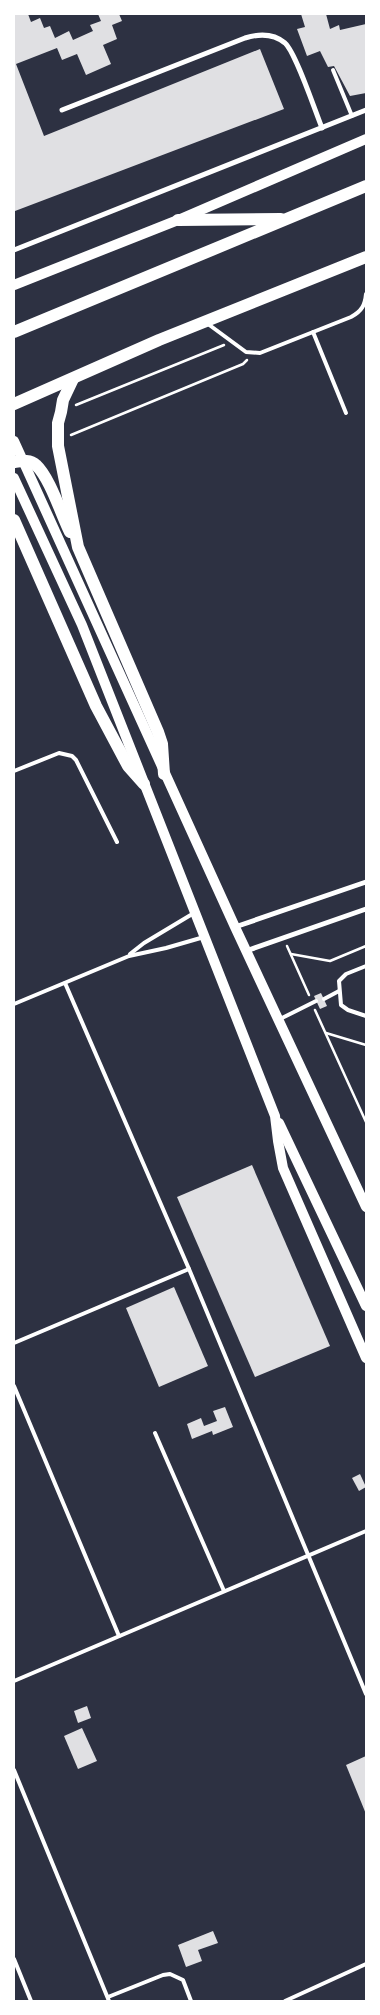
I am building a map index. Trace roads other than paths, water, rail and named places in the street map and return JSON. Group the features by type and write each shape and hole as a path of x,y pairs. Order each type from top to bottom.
{"highway":[{"path":"14,332 366,186"},
{"path":"178,220 289,219"},
{"path":"14,404 204,321 366,257"},
{"path":"73,379 63,400 58,440 78,548"},
{"path":"14,462 27,460 36,464 47,481 158,732 162,744 164,774"},
{"path":"14,520 96,706 128,766 144,784"}],"main road":[{"path":"14,285 178,220 366,139"},
{"path":"14,441 164,774 366,1206"},
{"path":"14,478 82,625 275,1116 366,1306"},
{"path":"275,1116 283,1168 366,1358"}],"street":[{"path":"62,110 245,38 262,35 278,38 291,50 322,128"},
{"path":"14,250 366,110"},
{"path":"235,927 366,882"},
{"path":"246,951 366,909"}],"lane":[{"path":"333,70 352,116"},
{"path":"204,321 251,353 260,353 356,315 365,304 366,294"},
{"path":"313,332 346,413"},
{"path":"14,771 59,753 72,756 76,760 117,842"},
{"path":"129,956 144,943 194,913"},
{"path":"14,1004 129,956 204,937"},
{"path":"366,966 341,978 339,991 341,1006 366,1016"},
{"path":"65,983 189,1269 366,1694"},
{"path":"324,999 339,991"},
{"path":"280,1020 315,1003"},
{"path":"14,1343 189,1269"},
{"path":"14,1386 119,1636"},
{"path":"155,1433 224,1591"},
{"path":"14,1681 308,1554 366,1531"},
{"path":"14,1770 109,1999 170,1974 183,1980 191,2001"},
{"path":"14,1959 32,2001"},
{"path":"285,2001 366,1964"}]}
